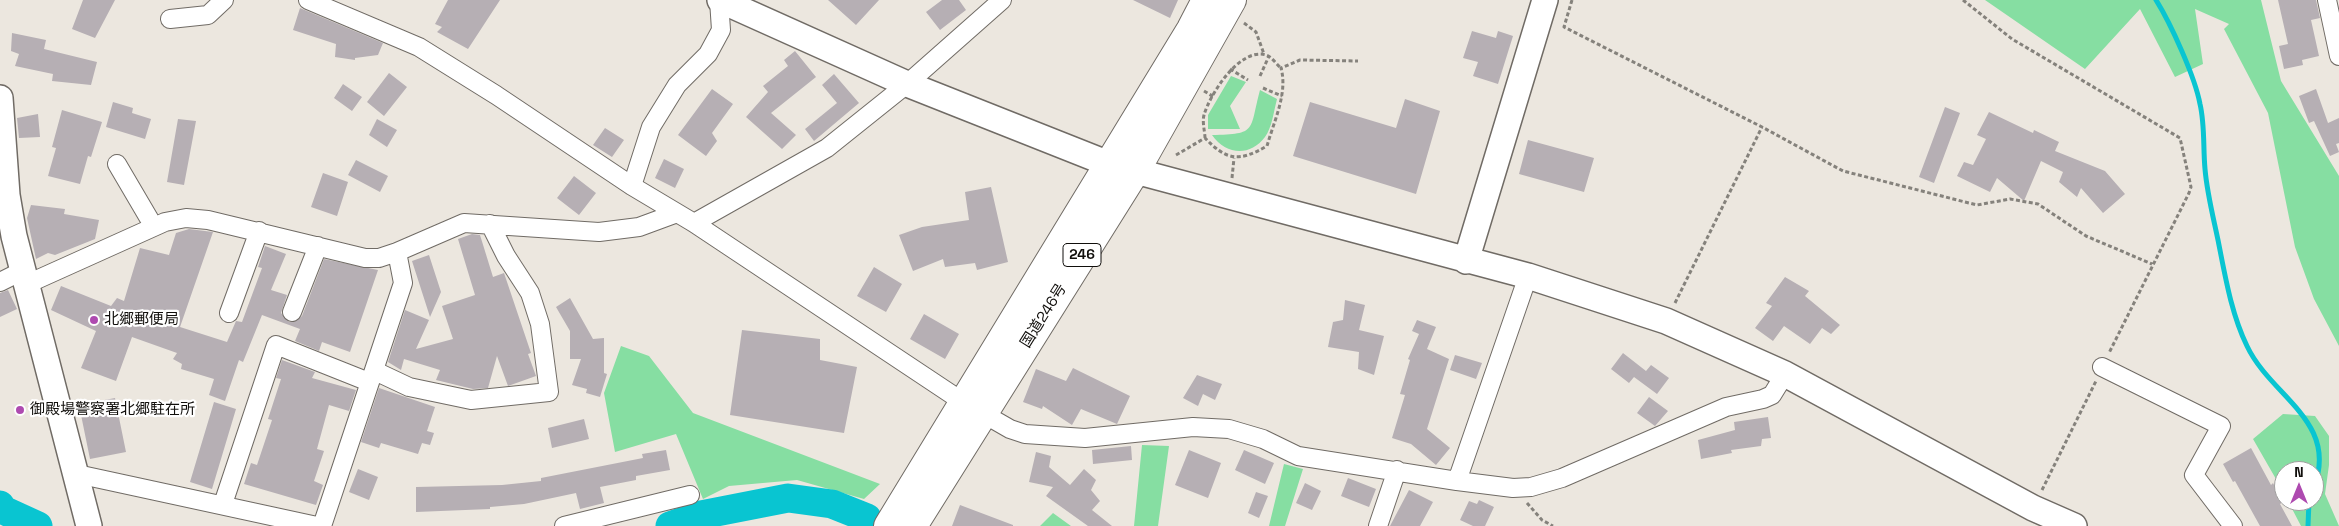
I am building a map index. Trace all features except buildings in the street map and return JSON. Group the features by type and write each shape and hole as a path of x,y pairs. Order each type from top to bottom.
{"highway":[{"name":"国道246号","path":"888,526 916,508 1109,164 1191,29 1206,0"},
{"name":"国道246号","path":"973,408 1135,172 1235,10"}],"street":[{"path":"170,19 208,15 224,0"},
{"path":"308,0 419,47 496,95 632,186 694,223 973,408 1018,432 1061,438 1085,438 1193,427 1228,429 1263,439 1298,456 1397,470 1457,481 1513,488 1531,487 1562,478 1726,407 1763,399 1772,395 1785,374"},
{"path":"632,186 651,127 677,85 708,54 721,30 719,0 907,84 1109,164 1466,261 1528,276 1666,321 1785,374 2033,508 2074,526"},
{"path":"694,223 827,148 907,84 1002,0"},
{"path":"1466,261 1545,0"},
{"path":"2327,0 2339,56"},
{"path":"0,98 7,196 16,279 79,486 89,526"},
{"path":"118,164 154,227"},
{"path":"16,279 165,222 186,218 208,220 259,231 365,258 379,258 398,252 464,223 599,232 639,227 678,213"},
{"path":"223,504 276,345 372,377 471,400 549,392 540,324 530,294 506,256 490,224"},
{"path":"229,313 259,231"},
{"path":"292,312 318,246"},
{"path":"322,526 403,283 398,252"},
{"path":"1457,481 1528,276"},
{"path":"2102,367 2221,426 2194,475 2233,526"},
{"path":"1378,526 1397,470"},
{"path":"79,486 223,504 317,526"},
{"path":"564,526 690,495"}],"path":[{"path":"1572,0 1564,27 1762,127 1843,171 1977,205 2010,199 2038,204 2086,236 2152,264"},
{"path":"1963,0 2012,39 2180,138 2190,187 2189,193 2152,264 2033,508"},
{"path":"1235,10 1256,32 1264,54"},
{"path":"1264,54 1280,68 1284,80 1282,96 1266,146 1252,154 1234,158 1217,151 1205,138 1204,116 1230,69 1245,57 1264,54"},
{"path":"1260,76 1268,56"},
{"path":"1280,68 1300,60 1358,61"},
{"path":"1230,69 1248,80"},
{"path":"1263,88 1282,96"},
{"path":"1202,89 1214,97"},
{"path":"1666,321 1762,127"},
{"path":"1176,155 1205,138"},
{"path":"1231,186 1234,158"},
{"path":"1513,488 1542,520 1553,526"}],"green space":[{"path":"1985,0 2261,0 2281,81 2339,176 2339,346 2314,299 2295,247 2268,113 2224,29 2229,24 2195,9 2203,64 2175,77 2140,9 2085,69"},
{"path":"1231,76 1246,82 1230,106 1240,129 1208,129 1208,115"},
{"path":"1260,90 1277,99 1271,124 1265,137 1252,148 1245,150 1231,150 1224,147 1212,135 1237,133 1249,128"},
{"path":"621,346 649,356 693,413 880,484 864,499 797,480 729,486 703,499 676,434 615,452 604,393"},
{"path":"2283,414 2315,416 2329,436 2329,465 2325,494 2339,526 2301,526 2293,511 2324,511 2324,461 2274,461 2274,476 2253,439"},
{"path":"1142,445 1169,446 1158,526 1134,526"},
{"path":"1284,464 1303,469 1285,526 1269,526"},
{"path":"1053,513 1071,526 1040,526"}],"waterway":[{"path":"2156,0 2182,51 2202,112 2205,169 2209,196 2226,280 2241,333 2258,364 2299,411 2310,427 2317,444 2319,461"},
{"path":"670,526 701,515 788,498 832,504 867,518 870,526"},
{"path":"0,505 3,510 38,526"},
{"path":"2308,526 2309,511"}],"place":[{"name":"北郷郵便局","path":"94,320"},
{"name":"御殿場警察署北郷駐在所","path":"20,410"}]}
